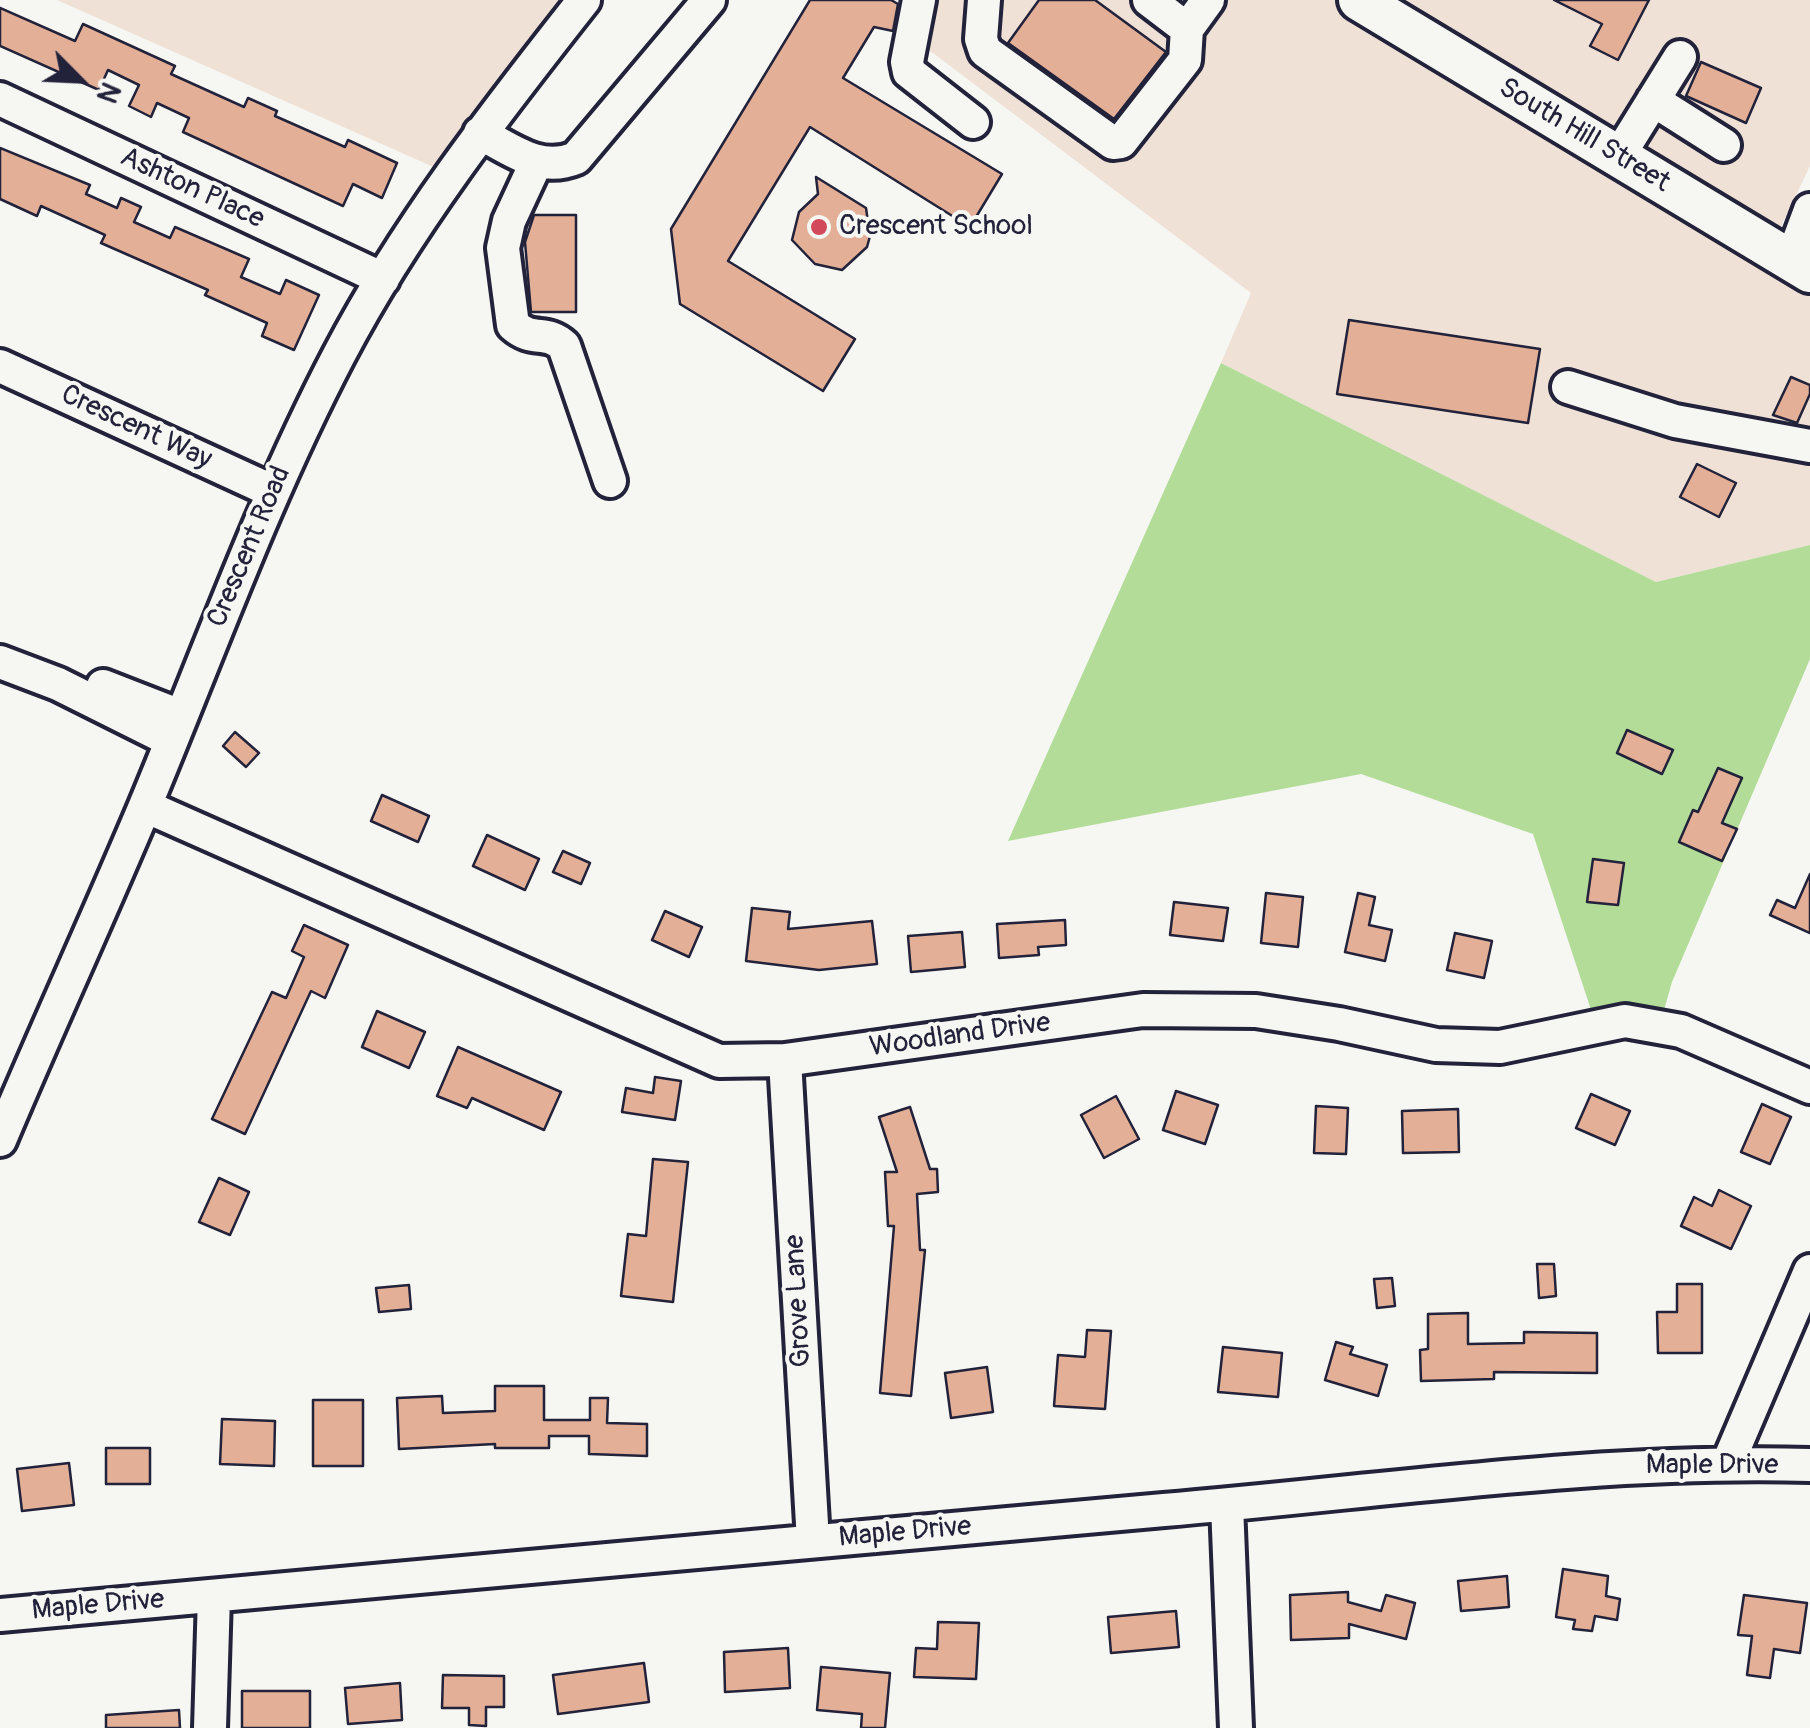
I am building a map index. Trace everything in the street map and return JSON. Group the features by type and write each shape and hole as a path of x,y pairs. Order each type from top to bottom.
{"main road":[{"name":"South Hill Street","path":"1372,4 1800,266"}],"street":[{"name":"Crescent Road","path":"0,1140 145,806 272,490 340,352 480,132 584,0"},
{"path":"480,132 536,162 557,166 576,158 709,0"},
{"path":"919,0 907,62 909,72 974,122"},
{"path":"984,0 981,39 985,51 1113,143 1121,142 1185,60 1188,28 1208,0"},
{"path":"1149,0 1188,28"},
{"path":"1618,157 1680,57"},
{"name":"Ashton Place","path":"0,99 383,279"},
{"path":"1653,100 1724,145"},
{"path":"536,162 509,221 503,248 513,325 524,335 555,337 564,346 610,481"},
{"path":"1800,266 1810,210"},
{"name":"Crescent Way","path":"0,366 272,490"},
{"path":"1568,387 1675,421 1810,446"},
{"path":"0,662 44,678 104,686 175,728"},
{"name":"Woodland Drive","path":"145,806 719,1061 785,1060 1143,1010 1256,1010 1436,1045 1500,1047 1626,1021 1680,1031 1810,1087"},
{"name":"Grove Lane","path":"785,1060 813,1541"},
{"path":"1728,1463 1810,1272"},
{"name":"Maple Drive","path":"0,1615 1606,1467 1728,1463 1810,1466"},
{"path":"1226,1505 1236,1728"},
{"path":"210,1728 214,1596"}],"shaded area":[{"path":"57,0 590,0 447,173"},
{"path":"930,0 1810,0 1810,166 1772,245 1810,271 1810,545 1656,582 1221,363 1251,293 925,47"}],"green space":[{"path":"1221,363 1656,582 1810,545 1810,659 1672,982 1662,1017 1594,1019 1533,834 1361,774 1008,841"}],"building":[{"path":"810,0 891,0 898,4 893,31 874,27 843,78 1002,174 970,227 810,127 728,261 855,339 823,391 680,304 671,229"},
{"path":"1039,0 1095,0 1166,52 1114,119 1008,43"},
{"path":"1554,0 1649,0 1618,60 1590,46 1602,24"},
{"path":"0,8 75,41 83,24 175,66 171,74 244,107 248,98 277,111 275,116 345,147 348,140 397,163 382,198 353,184 343,206 183,132 189,118 157,103 151,117 129,106 139,85 108,70 99,90 0,46"},
{"path":"1701,62 1761,88 1746,123 1686,96"},
{"path":"0,148 90,185 86,194 117,208 121,198 141,207 134,222 170,238 175,227 249,259 241,277 280,294 286,280 319,295 294,350 262,336 267,323 205,295 208,290 101,243 105,235 41,206 37,216 0,199"},
{"path":"816,177 866,208 870,236 867,247 842,270 815,264 792,240 799,212 818,194"},
{"path":"534,215 576,215 576,312 531,312 525,242"},
{"path":"1349,320 1540,349 1528,423 1337,394"},
{"path":"1791,377 1810,385 1797,423 1773,415"},
{"path":"1697,464 1736,483 1719,517 1680,497"},
{"path":"1627,730 1673,750 1662,774 1617,753"},
{"path":"235,732 259,753 246,767 223,746"},
{"path":"1718,768 1742,778 1722,823 1737,829 1722,861 1679,842"},
{"path":"382,795 429,816 418,842 371,821"},
{"path":"487,835 539,859 525,890 473,866"},
{"path":"563,851 590,863 581,884 553,872"},
{"path":"1593,859 1624,863 1618,905 1587,902"},
{"path":"1810,874 1810,933 1770,915 1777,900 1795,908"},
{"path":"1266,893 1303,897 1298,947 1261,943"},
{"path":"1358,893 1375,897 1369,925 1392,930 1385,961 1345,952"},
{"path":"1174,902 1228,908 1223,941 1170,935"},
{"path":"752,908 790,912 788,929 872,921 877,964 819,970 746,961"},
{"path":"665,911 702,927 689,957 652,940"},
{"path":"1065,920 1066,945 1038,947 1039,955 999,958 997,924"},
{"path":"304,925 348,945 325,998 311,991 245,1134 212,1119 272,992 286,998 304,957 292,951"},
{"path":"962,932 965,967 911,972 908,936"},
{"path":"1455,933 1492,941 1484,978 1447,970"},
{"path":"377,1011 425,1032 409,1068 362,1047"},
{"path":"458,1047 561,1092 544,1130 472,1098 467,1108 437,1096"},
{"path":"655,1077 681,1081 675,1120 622,1112 626,1088 653,1093"},
{"path":"1176,1091 1218,1105 1205,1144 1163,1130"},
{"path":"1591,1094 1630,1111 1615,1145 1576,1128"},
{"path":"1116,1096 1139,1139 1104,1158 1081,1115"},
{"path":"1762,1104 1791,1117 1770,1164 1741,1152"},
{"path":"1316,1106 1348,1108 1346,1154 1314,1153"},
{"path":"910,1107 930,1169 937,1169 938,1192 917,1194 920,1250 925,1250 911,1396 880,1393 894,1226 888,1226 885,1172 897,1172 879,1117"},
{"path":"1458,1109 1459,1152 1403,1153 1402,1111"},
{"path":"653,1159 688,1162 673,1302 621,1296 628,1234 646,1236"},
{"path":"219,1178 249,1192 230,1235 199,1222"},
{"path":"1719,1190 1751,1206 1731,1249 1681,1226 1694,1197 1712,1206"},
{"path":"1537,1264 1554,1264 1556,1296 1539,1298"},
{"path":"1392,1278 1395,1306 1377,1308 1374,1279"},
{"path":"1677,1284 1702,1284 1702,1353 1658,1353 1657,1312 1677,1312"},
{"path":"409,1285 411,1309 379,1312 376,1288"},
{"path":"1468,1313 1468,1344 1524,1343 1524,1332 1597,1333 1597,1373 1494,1372 1494,1379 1421,1381 1420,1350 1428,1349 1428,1314"},
{"path":"1087,1330 1111,1331 1105,1409 1054,1406 1058,1355 1085,1357"},
{"path":"1336,1342 1353,1347 1350,1354 1387,1365 1378,1396 1325,1380"},
{"path":"1223,1347 1282,1353 1278,1397 1218,1392"},
{"path":"987,1367 993,1412 951,1418 945,1373"},
{"path":"495,1386 544,1386 544,1420 590,1420 590,1398 608,1398 607,1423 647,1424 647,1456 589,1454 589,1436 549,1436 549,1448 495,1448 495,1444 399,1449 397,1398 442,1396 443,1413 495,1411"},
{"path":"313,1400 363,1400 363,1466 313,1466"},
{"path":"222,1419 275,1421 274,1466 220,1464"},
{"path":"106,1448 150,1448 150,1484 106,1484"},
{"path":"69,1463 74,1505 22,1511 17,1469"},
{"path":"1563,1569 1608,1576 1606,1596 1620,1599 1617,1620 1595,1616 1592,1631 1573,1629 1575,1620 1556,1617"},
{"path":"1507,1576 1509,1607 1461,1611 1458,1581"},
{"path":"1348,1592 1348,1602 1381,1611 1386,1595 1415,1603 1406,1639 1349,1624 1349,1638 1291,1640 1290,1595"},
{"path":"1744,1595 1807,1603 1800,1653 1774,1649 1770,1678 1747,1675 1752,1636 1738,1635"},
{"path":"1176,1611 1179,1647 1111,1653 1108,1617"},
{"path":"938,1622 979,1623 976,1679 914,1677 916,1648 937,1649"},
{"path":"788,1648 790,1688 725,1692 724,1652"},
{"path":"644,1663 649,1702 558,1714 553,1675"},
{"path":"821,1667 890,1673 885,1728 861,1728 862,1714 817,1710"},
{"path":"443,1675 504,1676 504,1707 486,1707 486,1726 469,1725 469,1708 442,1708"},
{"path":"400,1683 402,1720 348,1724 345,1688"},
{"path":"242,1691 310,1691 310,1728 242,1728"},
{"path":"179,1710 180,1728 106,1728 106,1715"}],"place":[{"name":"Crescent School","path":"819,227"}]}
